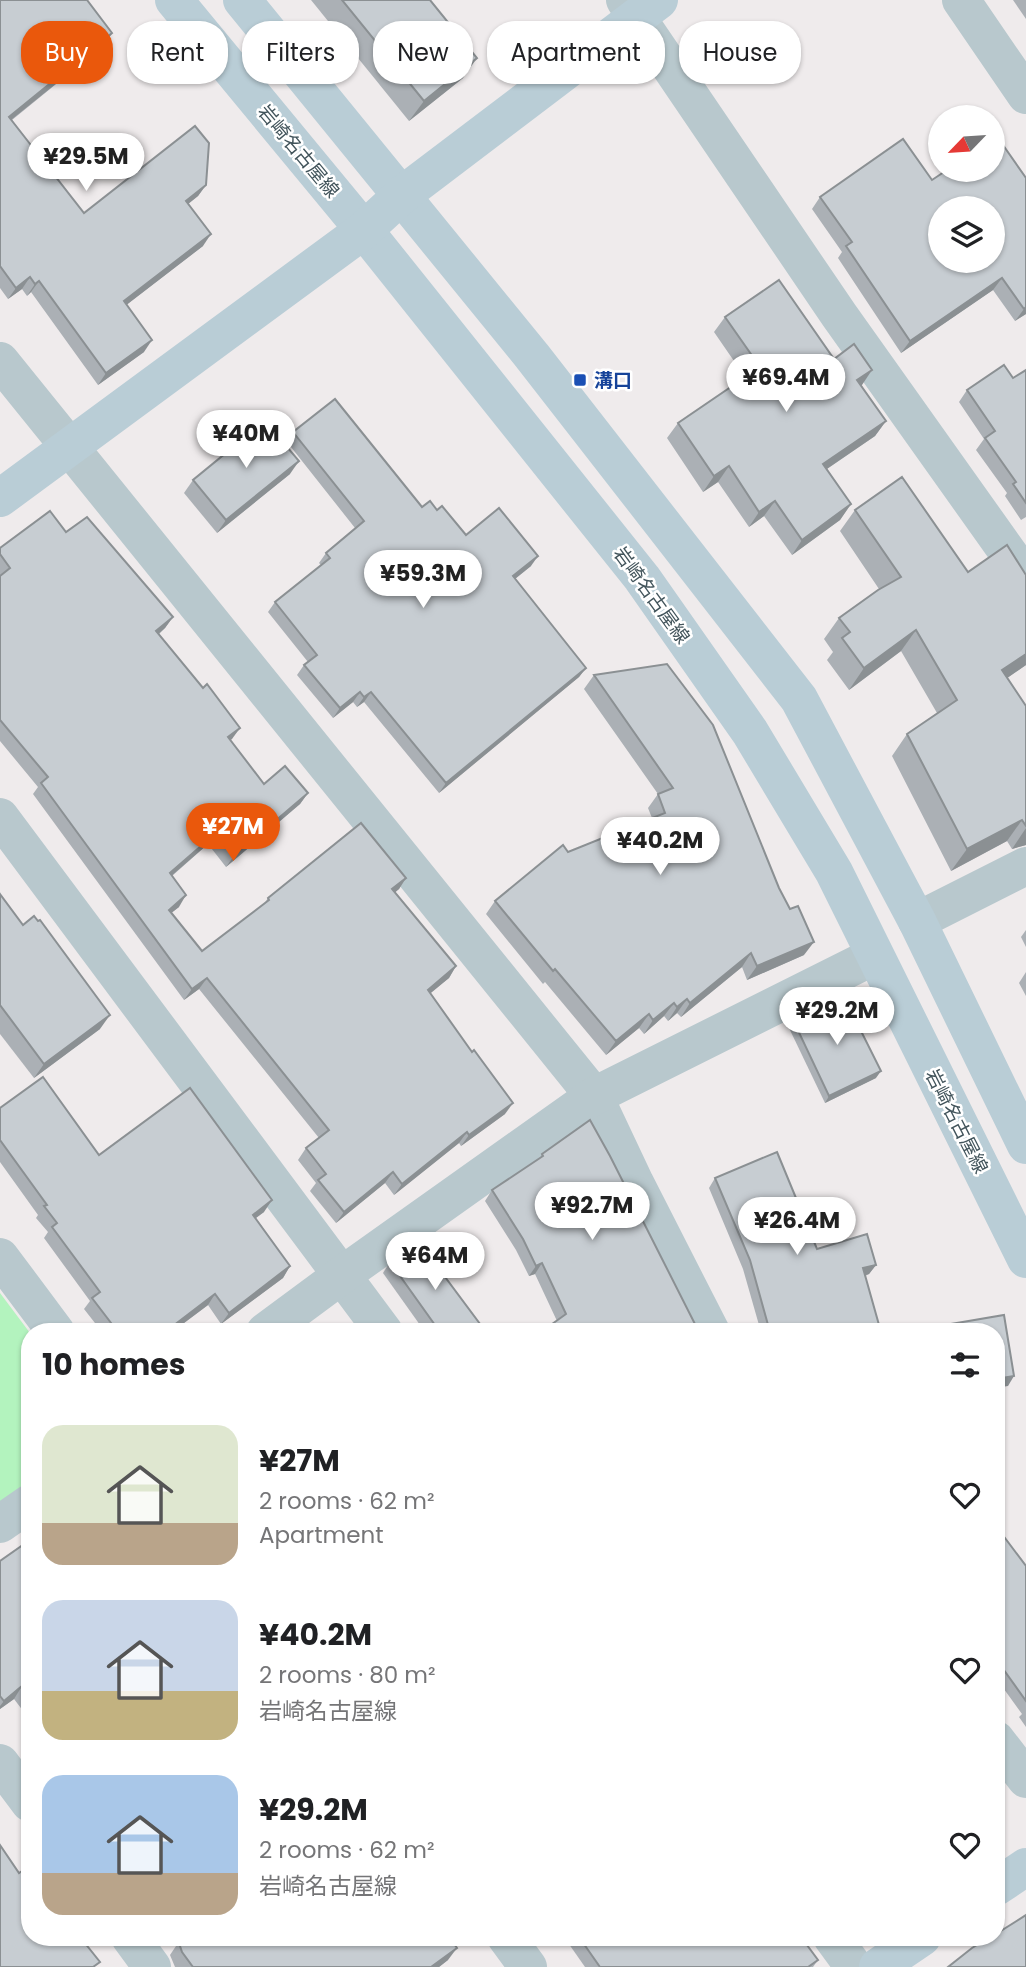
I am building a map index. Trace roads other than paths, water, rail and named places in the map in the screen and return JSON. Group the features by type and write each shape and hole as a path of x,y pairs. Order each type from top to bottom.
{"main road":[{"name":"岩崎名古屋線","path":"174,0 364,230 642,578 750,732 834,872 1026,1259"},
{"path":"242,0 541,367 799,699 918,921 1026,1145"},
{"path":"0,498 364,230 402,195 640,6"},
{"path":"1005,1881 1026,1867"},
{"path":"878,1967 909,1946"}],"street":[{"path":"961,0 1026,95"},
{"path":"640,6 839,315 1026,578"},
{"path":"0,361 594,1096 706,1323"},
{"path":"0,817 377,1323"},
{"path":"918,921 1026,866"},
{"path":"277,1323 594,1096 874,956"},
{"path":"0,1257 49,1323"},
{"path":"0,1524 21,1509"},
{"path":"1005,1752 1026,1779"},
{"path":"0,1763 21,1791"},
{"path":"137,1946 152,1967"},
{"path":"513,1946 528,1967"},
{"path":"838,1946 853,1967"}],"place":[{"name":"溝口","path":"580,380"}]}
